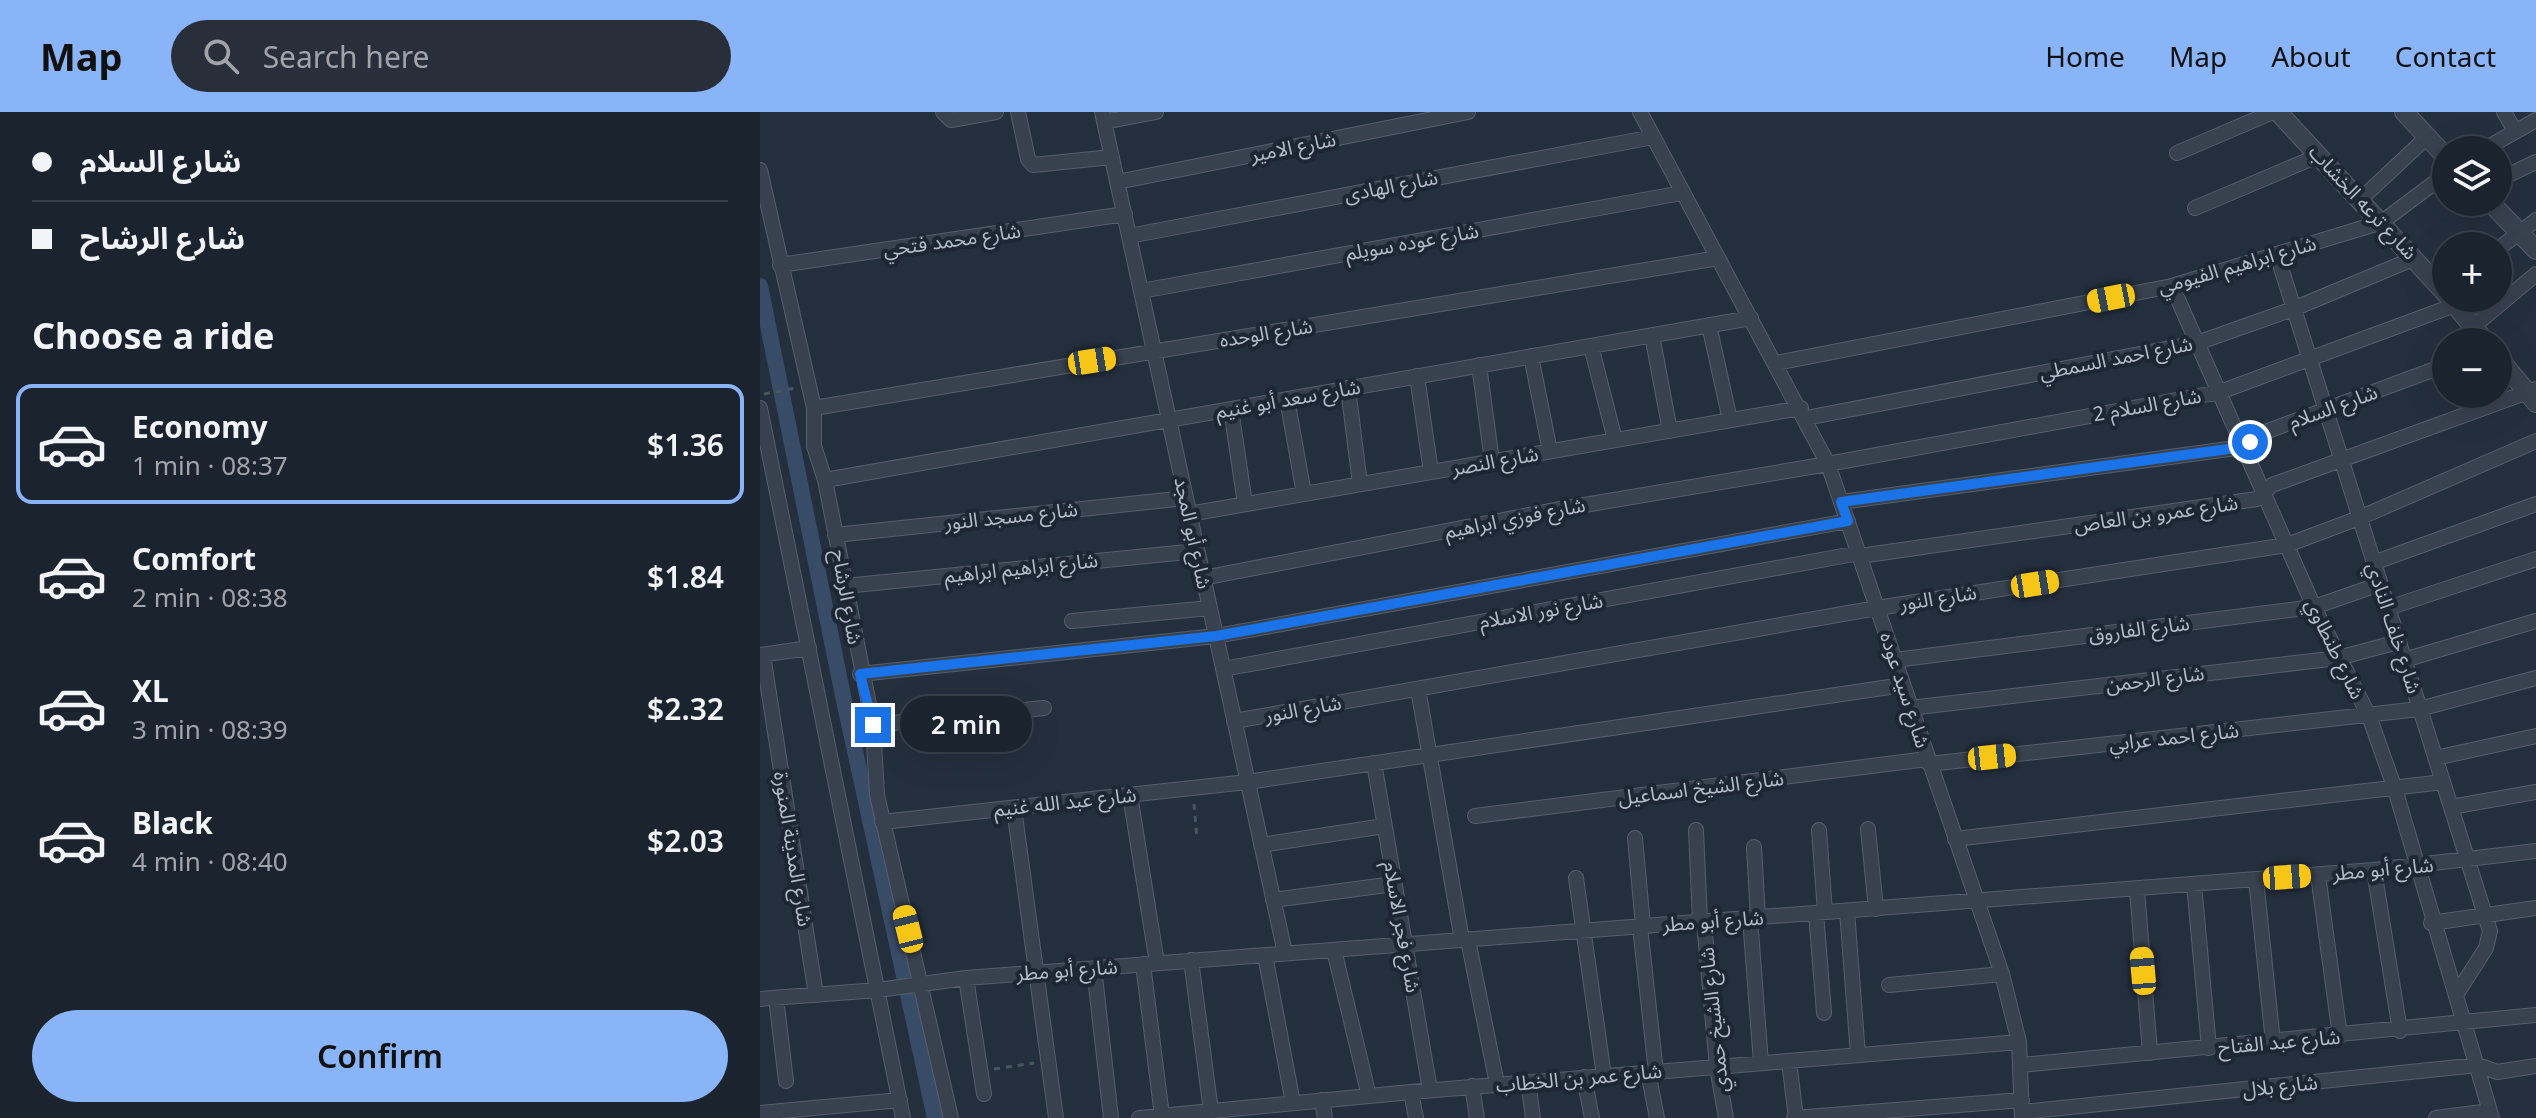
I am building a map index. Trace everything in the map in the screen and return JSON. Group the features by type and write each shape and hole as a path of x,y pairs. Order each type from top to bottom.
{"street":[{"path":"943,112 951,120 996,112"},
{"path":"1018,112 1028,159 1033,165 1112,157"},
{"path":"1103,117 1156,112"},
{"name":"شارع الامير","path":"1117,182 1468,112"},
{"name":"شارع سيد عوده","path":"1640,112 1828,464 2002,974 2019,1042 2022,1110"},
{"path":"2177,153 2275,112"},
{"name":"شارع ترعه الخشاب","path":"2275,112 2320,155 2432,278"},
{"path":"2404,112 2432,142"},
{"path":"2504,112 2515,131"},
{"name":"شارع أبو المجد","path":"1103,117 1285,953"},
{"path":"2507,136 2536,120"},
{"name":"شارع الهادى","path":"1129,236 1653,137"},
{"path":"2361,199 2427,137"},
{"path":"2195,208 2320,155"},
{"path":"2512,173 2536,162"},
{"name":"شارع الرشاح","path":"760,170 814,408 814,446 825,480 860,674 873,725 882,822 951,1118"},
{"name":"شارع ابراهيم الفيومي","path":"1776,363 2172,286 2382,222 2432,184"},
{"name":"شارع عوده سويلم","path":"1141,291 1682,193"},
{"name":"شارع محمد فتحي","path":"780,265 1125,214"},
{"path":"2503,216 2536,250"},
{"path":"2512,237 2536,220"},
{"name":"شارع خلف النادي","path":"2277,255 2486,915 2490,941 2456,995"},
{"name":"شارع الوحده","path":"814,408 1718,258"},
{"name":"شارع احمد السمطي","path":"1803,413 2197,343 2293,309 2415,258"},
{"path":"2473,327 2536,274"},
{"name":"شارع طنطاوي","path":"2172,286 2314,607 2369,716 2395,789 2431,923 2467,1025 2491,1114"},
{"name":"شارع السلام 2","path":"1828,464 2220,392 2309,361 2432,304"},
{"name":"شارع ترعه الخشاب","path":"2460,312 2473,327"},
{"name":"شارع سعد أبو غنيم","path":"825,480 1751,318"},
{"path":"1709,325 1730,420"},
{"path":"1652,335 1670,431"},
{"path":"1591,346 1615,440"},
{"path":"1531,356 1550,451"},
{"path":"1479,365 1492,461"},
{"name":"شارع السلام","path":"1841,502 2243,447 2257,435 2432,370"},
{"path":"2512,372 2534,396"},
{"path":"1417,376 1431,472"},
{"path":"1348,388 1360,484"},
{"name":"شارع عمرو بن العاص","path":"1860,554 2257,499 2272,485 2534,396"},
{"path":"1287,399 1304,494"},
{"path":"760,408 763,434 884,989 903,1118"},
{"path":"1231,409 1245,504"},
{"name":"شارع النصر","path":"1189,514 1730,420 1803,413"},
{"name":"شارع النور","path":"1234,721 1877,608 2287,545 2359,518 2536,441"},
{"name":"شارع فوزي ابراهيم","path":"1203,578 1555,510 1828,464"},
{"path":"760,489 776,485"},
{"name":"شارع مسجد النور","path":"835,535 1186,498"},
{"path":"2373,563 2536,504"},
{"path":"860,674 1216,636 1848,521"},
{"name":"شارع ابراهيم ابراهيم","path":"845,586 1197,551"},
{"name":"شارع نور الاسلام","path":"1223,669 1860,554"},
{"path":"2388,608 2536,559"},
{"name":"شارع الفاروق","path":"1895,660 2314,607 2380,584"},
{"path":"1072,621 1210,608"},
{"path":"2404,660 2536,621"},
{"name":"شارع الرحمن","path":"1910,708 2338,658 2398,642"},
{"path":"762,655 809,648"},
{"name":"شارع المدينة المنورة","path":"762,655 816,995"},
{"name":"شارع احمد عرابي","path":"1928,762 2369,716 2419,709 2536,678"},
{"name":"شارع عبد الله غنيم","path":"882,822 1247,782 1903,685"},
{"path":"1418,689 1465,940 1497,1084"},
{"path":"873,725 1044,708"},
{"path":"2435,758 2536,736"},
{"name":"شارع الشيخ اسماعيل","path":"1475,816 1928,762"},
{"name":"شارع فجر الاسلام","path":"1374,763 1430,1090"},
{"path":"1955,839 2443,782"},
{"path":"2451,807 2536,792"},
{"path":"1130,795 1150,964 1162,1116"},
{"path":"1014,808 1056,1118"},
{"path":"1261,845 1384,826"},
{"path":"1868,829 1876,909"},
{"name":"شارع الشيخ حمدي","path":"1696,830 1717,1067 1726,1118"},
{"path":"1819,830 1824,1013"},
{"path":"1635,838 1657,1118"},
{"path":"1754,847 1761,1063"},
{"name":"شارع أبو مطر","path":"760,999 1035,972 2318,875 2536,851"},
{"path":"2374,870 2400,1031"},
{"path":"2318,875 2340,1036"},
{"path":"1576,878 1604,1076"},
{"path":"2256,879 2273,1042"},
{"path":"1273,900 1394,884"},
{"path":"2194,884 2209,1048"},
{"path":"2137,889 2150,1053"},
{"path":"2431,923 2536,908"},
{"path":"1847,911 1858,1055"},
{"path":"1334,950 1369,1096"},
{"path":"1265,955 1293,1103"},
{"path":"1191,960 1211,1111"},
{"path":"1094,968 1111,1118"},
{"path":"1889,985 2002,974"},
{"path":"966,978 984,1094"},
{"path":"776,998 786,1081"},
{"name":"شارع عبد الفتاح","path":"2021,1065 2467,1025 2536,1015"},
{"name":"شارع عمر بن الخطاب","path":"1139,1118 1472,1086 2019,1042"},
{"path":"1789,1061 1795,1118"},
{"name":"شارع بلال","path":"1795,1118 2022,1110 2478,1065 2497,1072 2536,1066"},
{"path":"1584,1077 1592,1118"},
{"path":"1528,1082 1533,1118"},
{"path":"1472,1086 1477,1118"},
{"path":"1411,1092 1416,1118"},
{"path":"760,1113 900,1100"},
{"path":"1322,1100 1325,1118"},
{"path":"2436,1118 2491,1114"}],"path":[{"path":"760,395 808,385"},
{"path":"1193,788 1197,840"}],"waterway":[{"path":"760,286 843,696 935,1118"}],"route":[{"path":"873,725 860,674 1216,636 1848,521 1841,502 2243,447 2250,442"}]}
